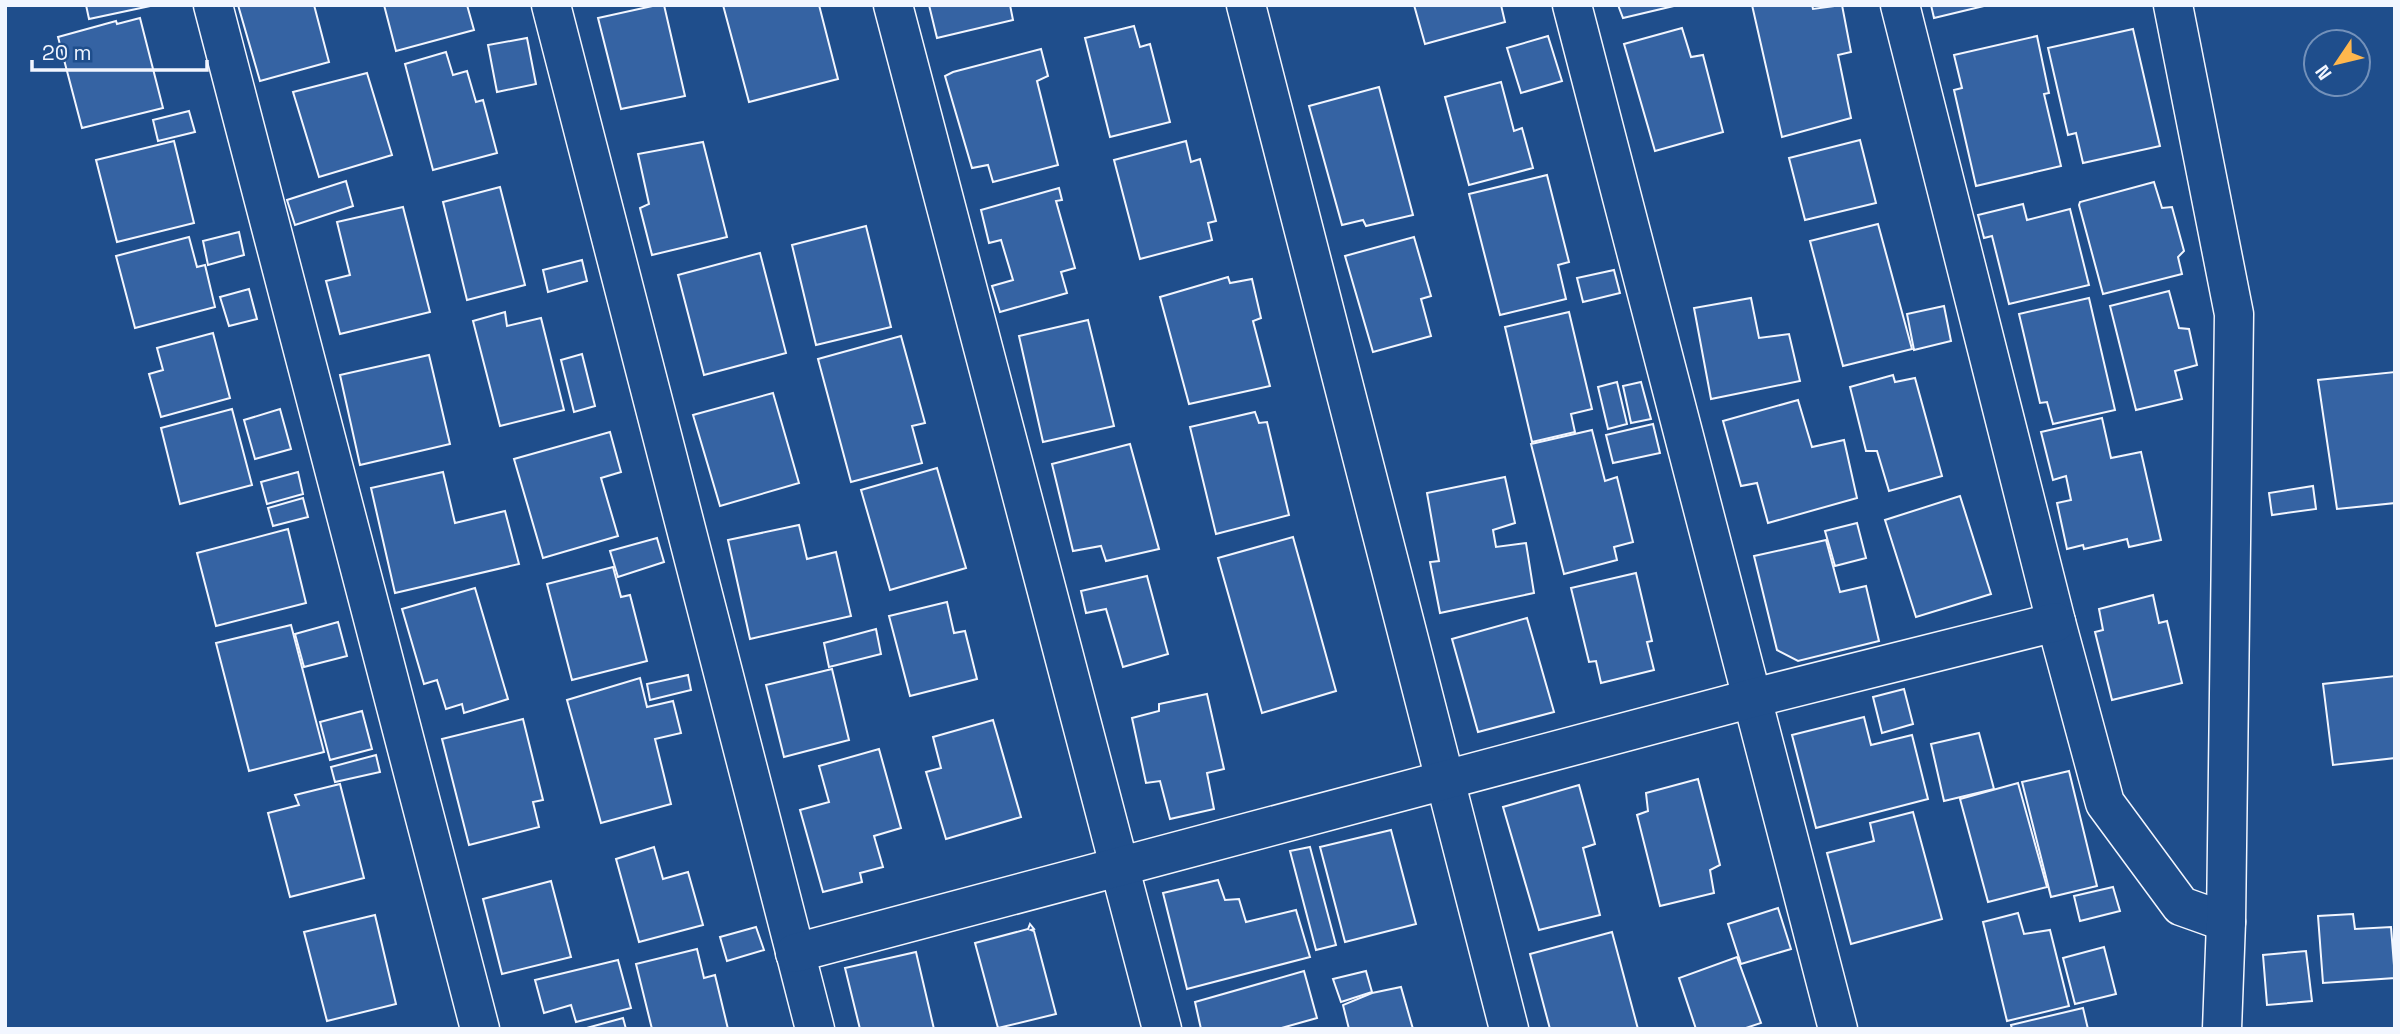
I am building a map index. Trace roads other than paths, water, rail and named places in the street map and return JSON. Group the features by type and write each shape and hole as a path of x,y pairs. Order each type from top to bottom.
{"street":[{"path":"213,5 480,1029"},
{"path":"551,5 815,1029"},
{"path":"893,5 1162,1029"},
{"path":"1246,5 1509,1029"},
{"path":"1572,5 1838,1029"},
{"path":"1900,5 2056,622 2105,803 2181,906 2226,922"},
{"path":"2173,5 2234,314 2226,922 2222,1029"},
{"path":"796,953 1753,698 2056,622"}]}
